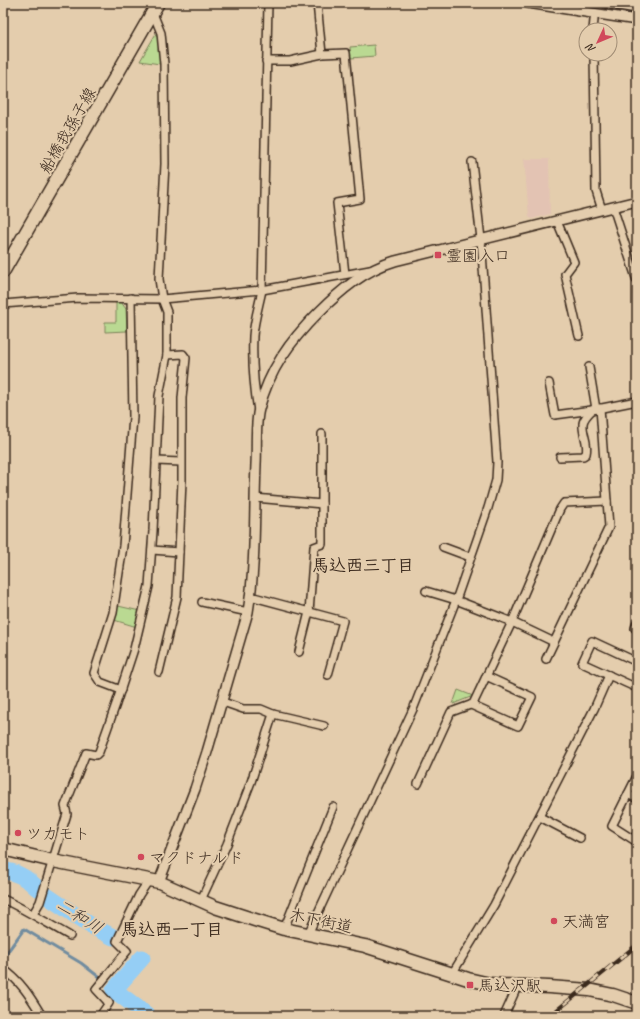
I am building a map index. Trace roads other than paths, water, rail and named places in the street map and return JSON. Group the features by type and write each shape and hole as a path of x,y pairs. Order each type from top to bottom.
{"main road":[{"name":"船橋我孫子線","path":"3,272 156,8"},
{"name":"木下街道","path":"3,849 154,881 236,914 284,929 365,946 452,974 490,984 589,990 637,1003"}],"street":[{"path":"100,1016 109,1003 96,990 127,951 117,941 139,896 154,881 195,789 223,702 248,612 254,546 258,412 255,394 253,335 256,313 262,290 268,3"},
{"path":"317,3 322,54"},
{"path":"528,3 637,20"},
{"path":"606,3 637,8"},
{"path":"33,914 40,902 67,814 66,806 86,753 96,754 99,752 121,690 134,649 149,586 159,396 167,355 167,312 162,299 159,279 165,164 164,64 161,33 156,8"},
{"path":"266,61 290,61 322,54 346,53 360,199 337,203 345,274"},
{"path":"594,62 596,191 602,210"},
{"path":"308,934 414,707 456,600 488,508 496,480 497,462 481,239 472,162"},
{"path":"3,304 78,298 162,299 262,290 372,269 393,261 637,201"},
{"path":"613,207 637,281"},
{"path":"557,221 574,262 565,274 579,336"},
{"path":"258,412 273,372 295,337 328,302 349,284 372,269"},
{"path":"121,690 100,682 94,673 113,613 123,546 133,417 131,298"},
{"path":"159,672 177,597 182,398 186,358 183,354 167,355"},
{"path":"546,659 609,527 596,409 589,367"},
{"path":"549,383 555,415 637,401"},
{"path":"560,457 582,456 586,454 588,448 583,424 585,418 596,409"},
{"path":"299,652 309,612 314,547 322,544 322,434"},
{"path":"156,462 181,462"},
{"path":"255,498 322,504"},
{"path":"418,784 451,712 473,704 512,622 560,509 564,503 607,501"},
{"path":"443,547 470,557"},
{"path":"152,550 179,552"},
{"path":"426,592 456,600 512,622 554,642"},
{"path":"250,596 343,621 328,675"},
{"path":"202,602 248,612"},
{"path":"637,622 635,628 637,629"},
{"path":"637,662 592,641 582,663 637,688"},
{"path":"452,974 494,905 540,817 609,675"},
{"path":"471,705 518,726 532,697 486,676"},
{"path":"223,702 243,709 261,709 273,714 324,726"},
{"path":"201,900 227,844 252,782 273,714"},
{"path":"637,776 612,826 637,842"},
{"path":"628,794 637,799"},
{"path":"284,929 333,807"},
{"path":"540,817 580,838"},
{"path":"3,899 33,914 70,936"},
{"path":"3,969 20,982 42,1016"},
{"path":"504,1016 518,986"}],"waterway":[{"name":"二和川","path":"3,871 13,872 22,876 37,888"},
{"name":"二和川","path":"47,896 90,925 113,937"},
{"path":"3,958 24,929 81,963 99,977"},
{"name":"二和川","path":"142,958 114,990 148,1016"}],"railway":[{"path":"550,1016 637,945"}],"place":[{"name":"霊園入口","path":"438,255"},
{"name":"ツカモト","path":"18,833"},
{"name":"マクドナルド","path":"141,857"},
{"name":"天満宮","path":"554,921"},
{"name":"馬込沢駅","path":"470,985"}],"district":[{"name":"馬込西三丁目","path":"363,565"},
{"name":"馬込西一丁目","path":"172,929"}]}
